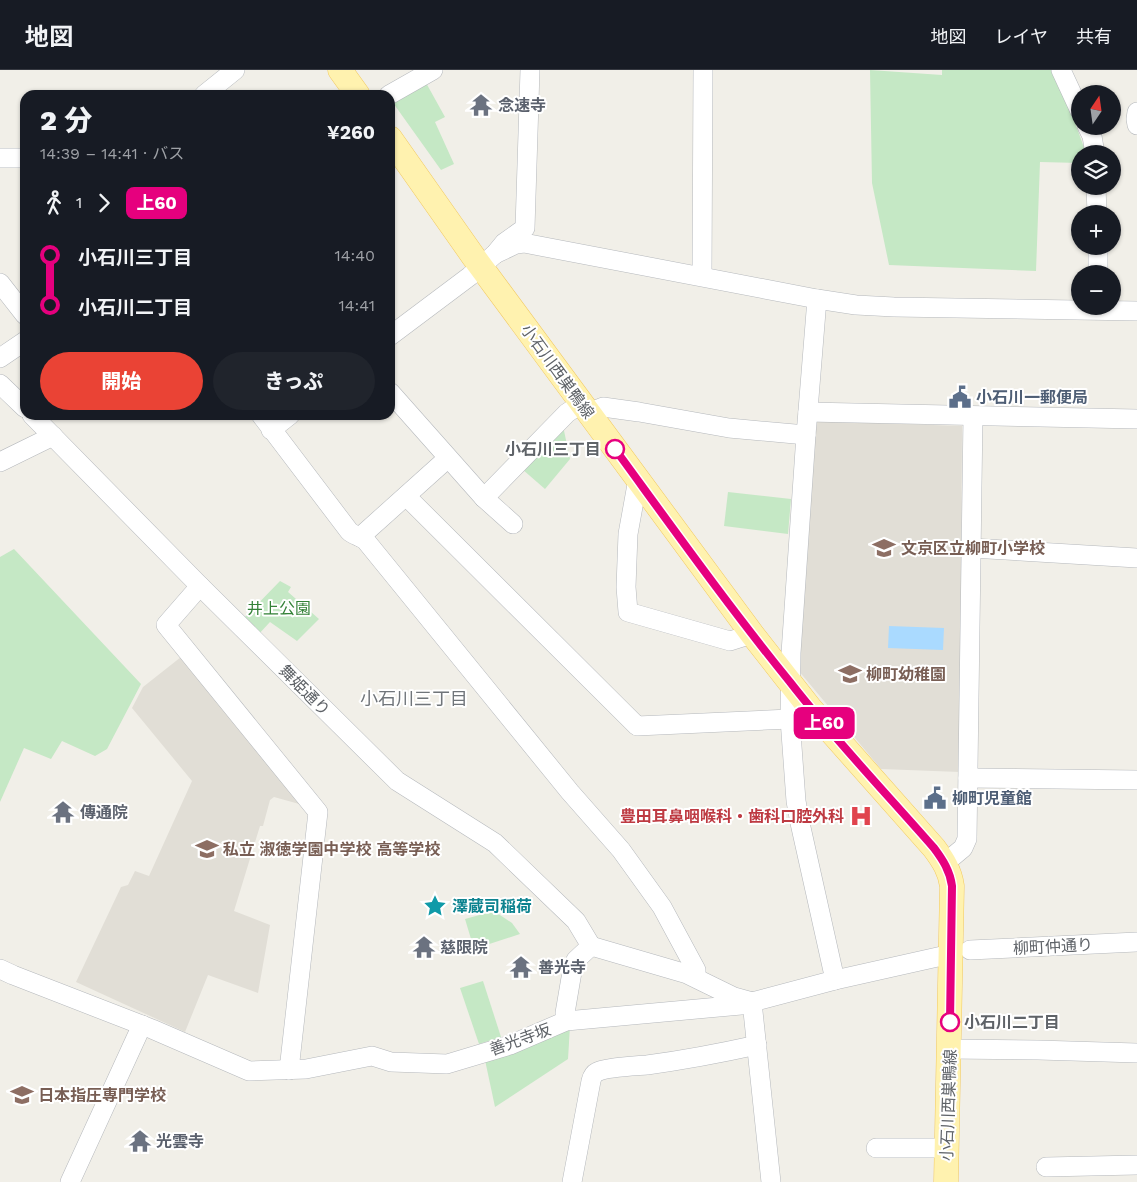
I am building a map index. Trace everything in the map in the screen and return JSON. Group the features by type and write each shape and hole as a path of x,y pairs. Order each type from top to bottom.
{"main road":[{"path":"340,70 354,90"},
{"name":"小石川西巣鴨線","path":"395,144 488,260 585,408 752,634 810,708 934,848 945,863 952,886 960,952 949,1049 946,1182"}],"street":[{"path":"225,88 235,70"},
{"path":"395,92 433,70"},
{"path":"395,332 470,276 504,244 525,228 530,70"},
{"path":"702,276 703,70"},
{"path":"1061,70 1071,92"},
{"path":"1137,112 1137,124"},
{"path":"0,158 20,158"},
{"path":"488,260 516,244 524,243 856,305 1071,309"},
{"path":"0,284 20,309"},
{"path":"817,299 791,653 790,719 796,801 835,980"},
{"path":"1121,310 1137,311"},
{"path":"0,358 20,344"},
{"path":"0,384 20,403"},
{"path":"395,398 484,498 513,524"},
{"path":"484,498 566,413 585,408 605,407 729,428 806,435"},
{"path":"808,412 1137,420"},
{"path":"945,863 962,848 967,839 973,416"},
{"name":"舞姫通り","path":"37,420 200,586 397,781 495,843 576,921 591,946"},
{"path":"266,422 349,532 366,541 570,792 620,850 662,907 696,970 696,977"},
{"path":"0,462 53,436"},
{"path":"360,537 448,458"},
{"path":"638,480 628,534 626,587 628,612 730,641 752,634"},
{"path":"406,496 637,726 790,719"},
{"path":"971,548 1137,558"},
{"path":"200,586 166,625 318,812 289,1070"},
{"path":"968,778 1137,780"},
{"name":"柳町仲通り","path":"835,980 960,952 1137,942"},
{"path":"566,1021 565,1013 573,966 576,960 591,946 696,977 734,997 752,1002 771,1182"},
{"name":"善光寺坂","path":"0,969 142,1025 249,1071 306,1069 372,1056 392,1062 447,1064 510,1045 566,1021 728,1007 835,980"},
{"path":"70,1182 142,1025"},
{"path":"572,1182 591,1081 597,1071 705,1056 757,1045"},
{"path":"949,1049 1137,1053"},
{"path":"876,1148 946,1148"},
{"path":"1046,1166 1137,1165"}],"shaded area":[{"name":"文京区立柳町小学校","path":"816,421 962,426 960,772 881,769 798,670"},
{"name":"私立 淑徳学園中学校 高等学校","path":"181,657 310,807 274,797 270,800 234,911 270,925 258,993 208,975 185,1032 76,982 121,887 128,885 135,871 149,876 192,781 132,708 143,687"}],"green space":[{"path":"870,70 942,75 942,70 1051,70 1071,112 1071,135 1079,135 1083,145 1071,145 1071,163 1040,162 1036,271 889,265 872,183"},
{"path":"425,81 445,117 435,122 454,164 441,170 395,106 395,98"},
{"path":"563,426 570,459 545,489 522,469"},
{"path":"728,492 791,499 788,534 724,526"},
{"path":"14,549 141,684 107,749 95,756 62,741 51,759 24,748 0,802 0,557"},
{"name":"井上公園","path":"280,581 291,587 288,592 319,619 297,641 270,622 257,636 242,620"},
{"path":"494,911 512,923 520,934 474,949 465,919"},
{"path":"483,981 501,1037 479,1044 460,988"},
{"path":"570,1026 568,1059 495,1107 485,1060"}],"water":[{"path":"889,626 944,628 943,650 888,648"}],"bus line":[{"name":"上60","path":"615,449 790,683 945,863 952,886 950,1022"}],"place":[{"name":"念速寺","path":"481,105"},
{"name":"小石川一郵便局","path":"960,397"},
{"name":"小石川三丁目","path":"615,449"},
{"name":"文京区立柳町小学校","path":"884,548"},
{"name":"柳町幼稚園","path":"850,674"},
{"name":"柳町児童館","path":"935,798"},
{"name":"傳通院","path":"63,812"},
{"name":"豊田耳鼻咽喉科・歯科口腔外科","path":"861,816"},
{"name":"私立 淑徳学園中学校 高等学校","path":"207,849"},
{"name":"澤蔵司稲荷","path":"435,906"},
{"name":"慈限院","path":"424,947"},
{"name":"善光寺","path":"521,967"},
{"name":"小石川二丁目","path":"950,1022"},
{"name":"日本指圧専門学校","path":"22,1095"},
{"name":"光雲寺","path":"140,1141"}],"district":[{"name":"小石川三丁目","path":"414,699"}]}
